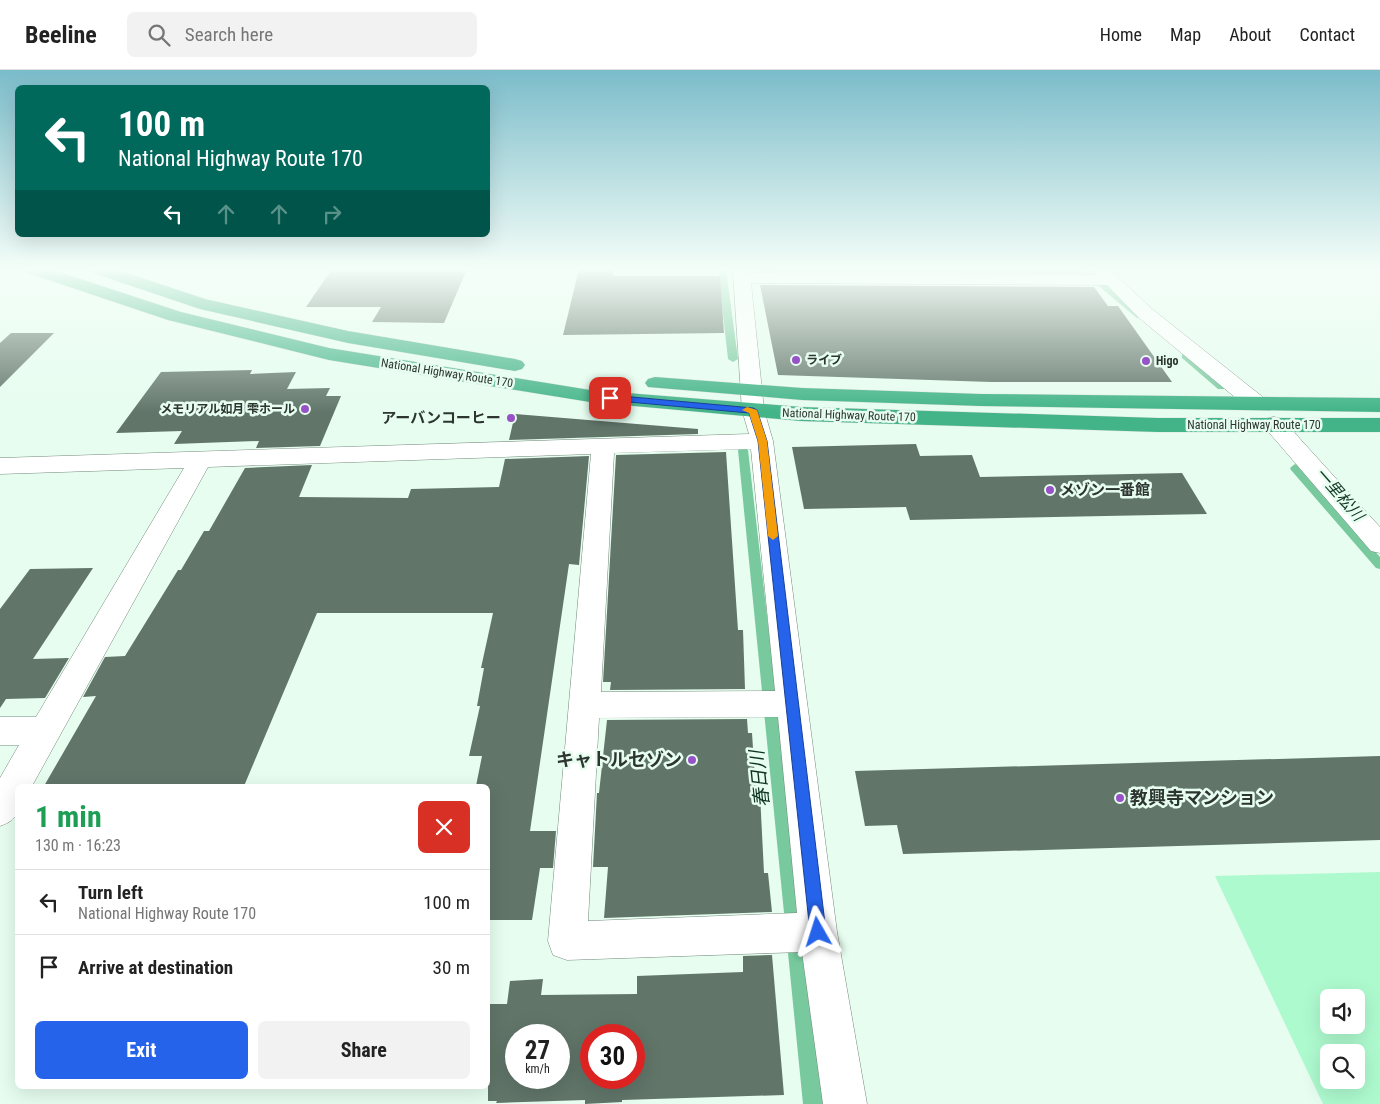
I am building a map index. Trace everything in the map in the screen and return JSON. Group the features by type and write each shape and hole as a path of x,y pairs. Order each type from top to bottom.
{"highway":[{"name":"National Highway Route 170","path":"180,317 329,354 590,396 752,400 802,394 981,400 1380,405"},
{"name":"National Highway Route 170","path":"262,317 348,337 599,379 752,400 806,414 1138,424 1380,425"}],"street":[{"path":"745,317 752,400 762,441 818,932 845,1104"},
{"path":"1152,317 1256,403"},
{"path":"1274,424 1370,522 1380,544"},
{"path":"0,466 762,441"},
{"path":"603,447 567,940 818,932"},
{"path":"0,810 200,460"},
{"path":"584,705 792,704"},
{"path":"0,731 45,731"}],"green space":[{"path":"1380,872 1380,1104 1323,1104 1215,876"}],"building":[{"path":"375,317 446,317 444,323 372,322"},
{"path":"567,317 723,317 724,333 563,335"},
{"path":"766,317 1126,317 1172,382 991,382 778,375"},
{"path":"11,333 54,333 0,387 0,343"},
{"path":"252,370 250,374 296,372 287,389 330,388 326,396 341,396 320,446 256,448 259,441 174,444 182,431 116,433 161,372"},
{"path":"515,414 698,429 698,434 509,440"},
{"path":"916,444 920,456 972,455 980,477 1182,473 1207,514 910,520 906,507 804,509 792,447"},
{"path":"726,452 738,630 743,630 745,689 610,690 611,682 603,682 616,455"},
{"path":"589,456 579,565 569,564 530,831 556,831 553,868 540,868 532,920 490,920 490,784 476,784 482,756 469,756 480,706 477,706 484,668 481,668 493,613 317,613 245,784 45,784 96,696 83,697 105,657 125,656 204,531 209,531 245,468 312,465 299,497 408,498 411,489 499,487 505,459"},
{"path":"93,568 33,659 69,658 45,698 6,699 0,708 0,609 30,569"},
{"path":"747,719 748,733 752,733 756,794 760,794 764,873 768,873 772,912 604,918 608,867 593,867 597,793 599,793 607,720"},
{"name":"教興寺マンション","path":"1380,756 1380,840 903,854 897,825 865,826 855,771"},
{"path":"772,955 784,1095 622,1100 622,1102 585,1104 585,1100 496,1103 497,1101 488,1101 488,1089 490,1089 490,1004 507,1004 510,981 543,979 541,995 637,994 637,976 743,972 743,956"}],"waterway":[{"name":"春日川","path":"728,317 733,359"},
{"name":"一里松川","path":"1185,356 1221,387"},
{"name":"春日川","path":"743,450 813,1104"},
{"name":"一里松川","path":"1295,468 1380,565"}],"slow traffic":[{"path":"747,410 753,410 762,441 773,536"}],"place":[{"name":"ライブ","path":"796,360"},
{"name":"Higo","path":"1146,361"},
{"name":"メモリアル如月 雫ホール","path":"305,409"},
{"name":"アーバンコーヒー","path":"511,418"},
{"name":"メゾン一番館","path":"1050,490"},
{"name":"キャトルセゾン","path":"692,760"},
{"name":"教興寺マンション","path":"1120,798"}],"route":[{"path":"610,398 753,410 762,441 818,932"}]}
